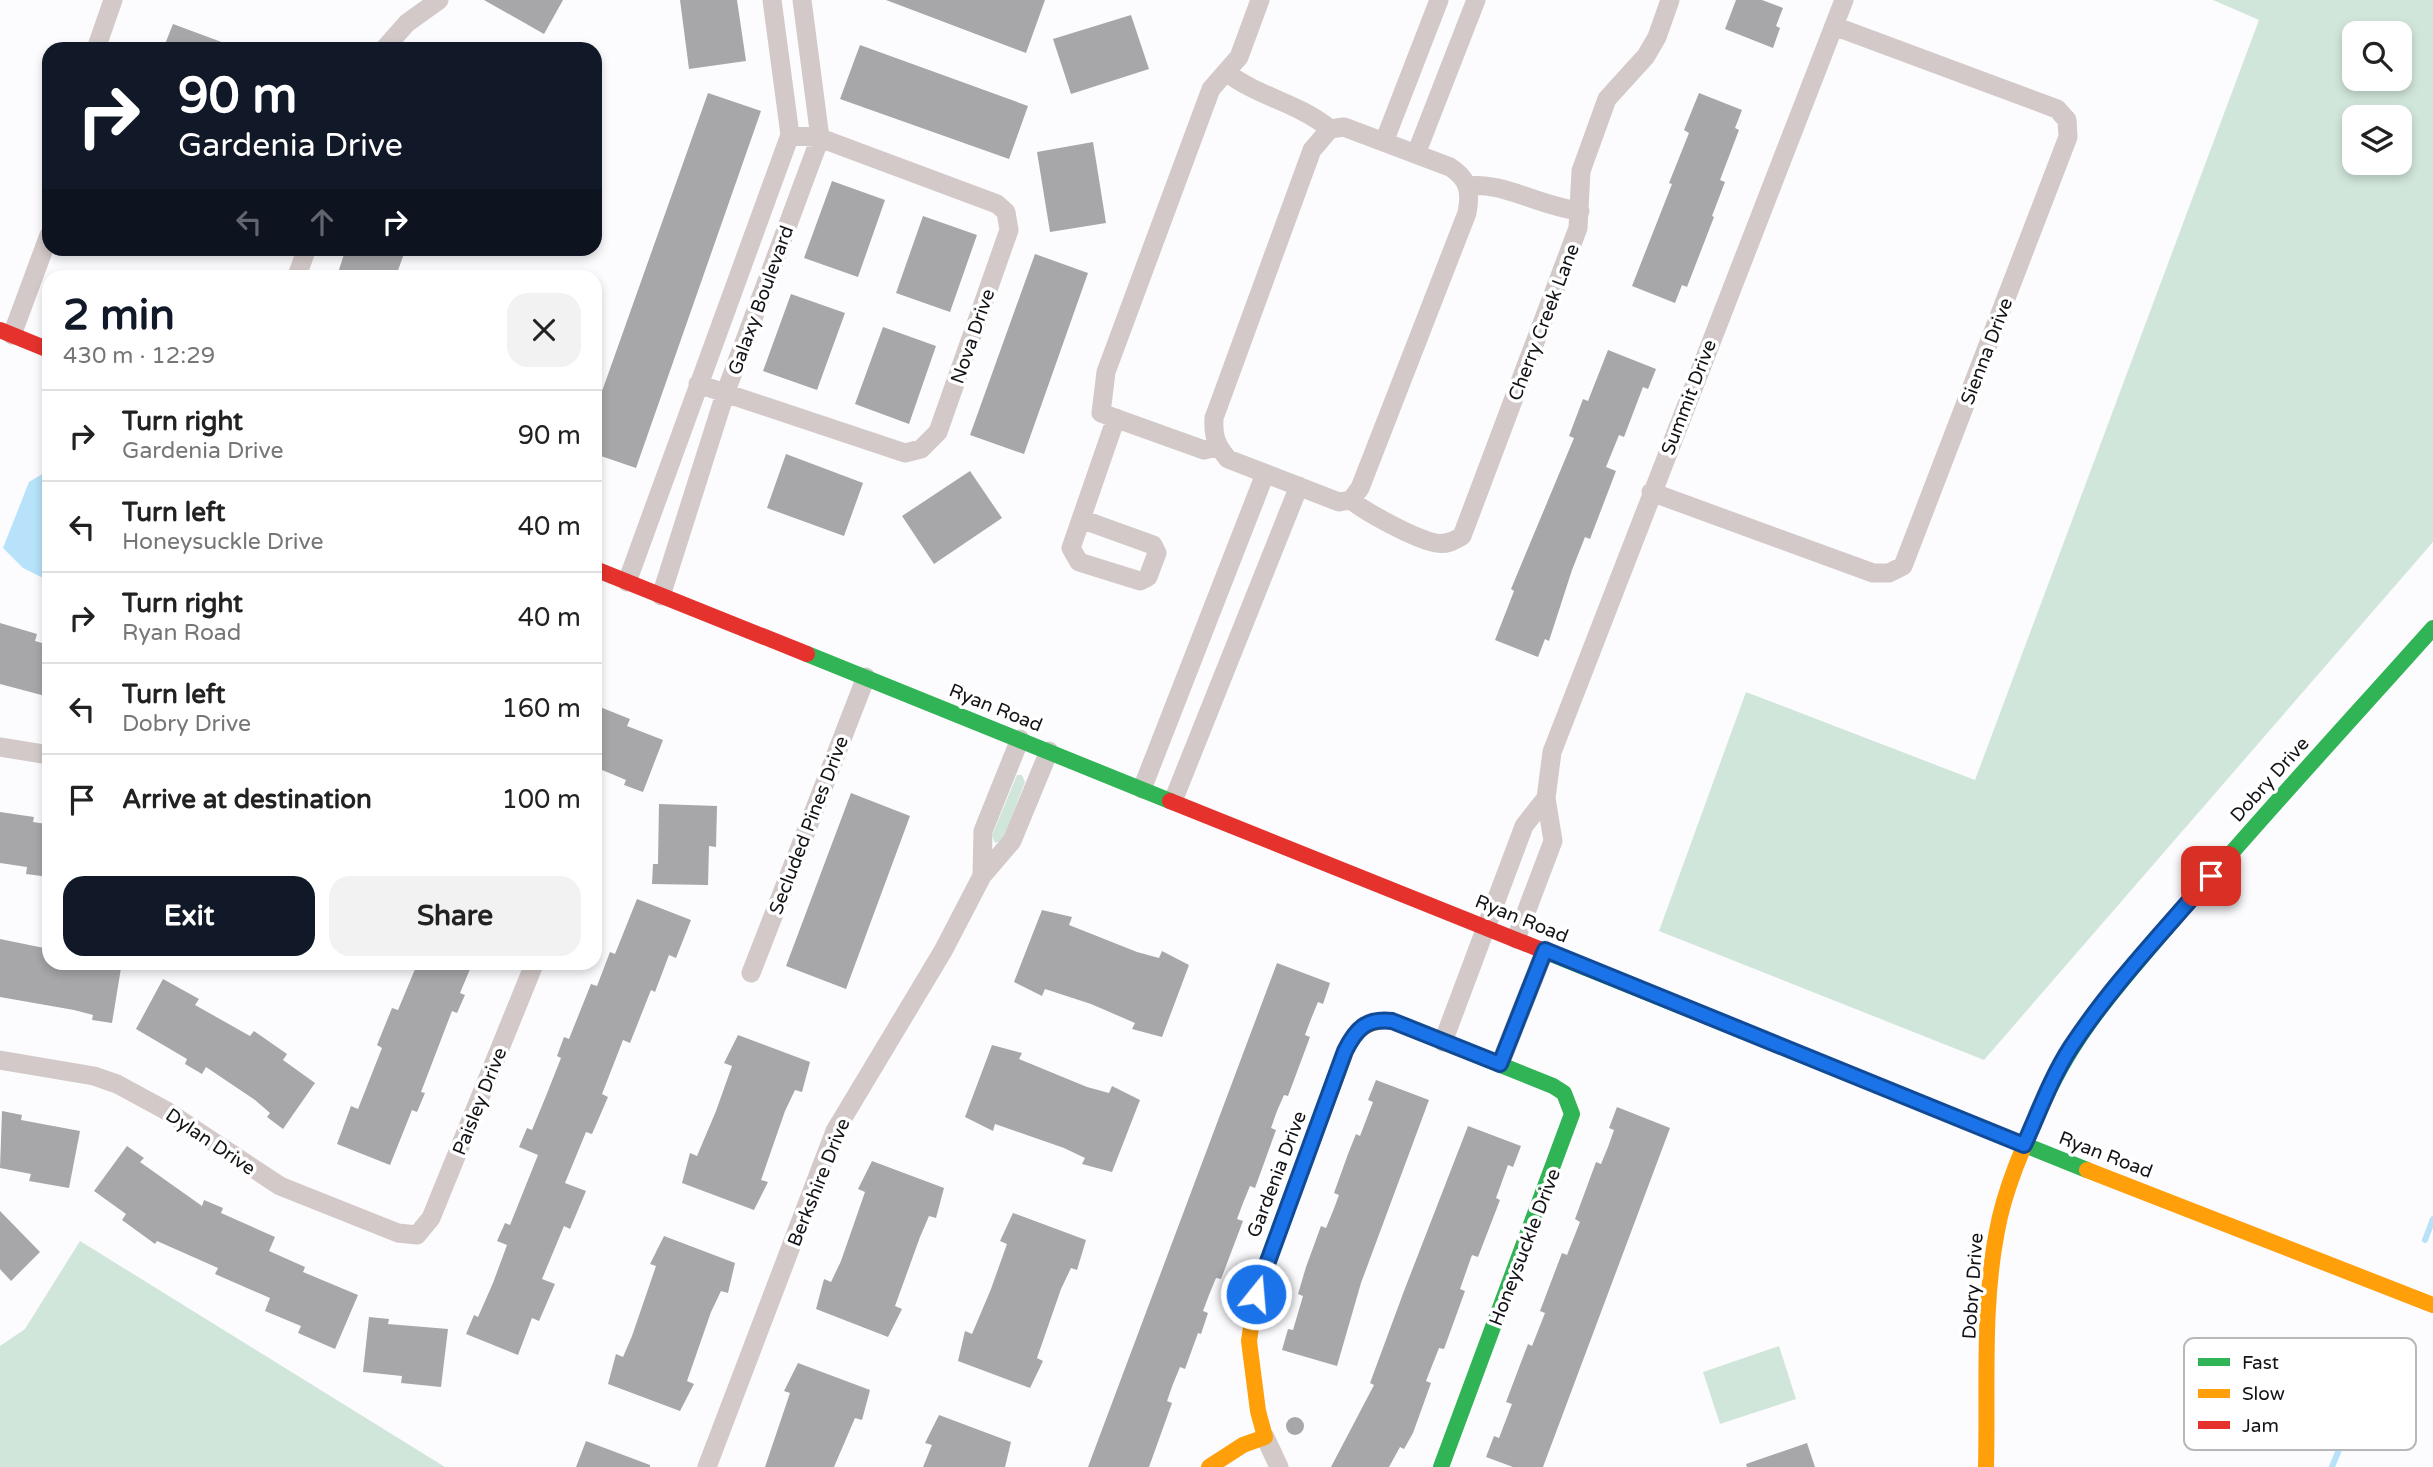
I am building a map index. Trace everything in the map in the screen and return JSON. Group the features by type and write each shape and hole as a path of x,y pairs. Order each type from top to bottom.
{"street":[{"path":"98,42 113,0"},
{"path":"390,42 407,23 439,0"},
{"name":"Galaxy Boulevard","path":"626,582 790,135 772,0"},
{"name":"Galaxy Boulevard","path":"661,596 725,394 820,138 802,0"},
{"path":"1082,519 1116,418 1101,413 1106,372 1211,89 1239,57 1260,0"},
{"path":"1384,142 1439,0"},
{"path":"1416,154 1476,0"},
{"name":"Cherry Creek Lane","path":"1116,418 1204,450 1217,447 1228,459 1339,502 1351,500 1363,510 1437,544 1451,543 1462,536 1578,228 1581,171 1607,99 1646,56 1657,37 1670,0"},
{"name":"Summit Drive","path":"1516,939 1553,841 1546,798 1552,752 1844,0"},
{"name":"Sienna Drive","path":"1651,492 1873,573 1889,573 1903,566 2068,138 2067,120 2057,109 1833,26"},
{"path":"1226,72 1260,93 1318,118 1331,129"},
{"path":"1217,447 1213,434 1214,418 1312,150 1331,129 1343,127 1450,167 1460,174 1471,194 1467,213 1360,488 1351,500"},
{"name":"Nova Drive","path":"698,384 905,453 921,449 939,432 1009,230 1006,212 997,204 820,138 790,135"},
{"path":"1467,186 1481,184 1540,204 1580,211"},
{"path":"42,251 6,332 42,347"},
{"path":"1142,789 1265,474"},
{"path":"1173,801 1299,486"},
{"name":"Ryan Road","path":"602,572 2024,1145 2433,1305"},
{"name":"Dobry Drive","path":"1986,1467 1993,1254 2005,1197 2024,1145 2058,1069 2105,1000 2433,628"},
{"name":"Secluded Pines Drive","path":"751,973 866,677"},
{"name":"Berkshire Drive","path":"982,876 983,831 1020,739"},
{"path":"0,747 42,754"},
{"name":"Berkshire Drive","path":"707,1467 835,1131 943,951 982,876 1012,841 1049,751"},
{"path":"1443,1042 1524,826 1546,798"},
{"path":"1500,1064 1545,950"},
{"name":"Paisley Drive","path":"417,1235 431,1218 532,970"},
{"name":"Gardenia Drive","path":"1265,1437 1258,1412 1249,1341 1256,1294 1345,1051 1357,1030 1373,1021 1392,1021 1471,1053"},
{"name":"Honeysuckle Drive","path":"1441,1467 1572,1114 1563,1093 1471,1053"},
{"name":"Dylan Drive","path":"0,1060 94,1076 117,1084 165,1110 280,1186 398,1233 417,1235"},
{"path":"1209,1467 1243,1445 1265,1437 1279,1467"}],"green space":[{"path":"2213,0 2433,0 2433,542 1984,1060 1659,931 1746,692 1975,780 2259,20"},
{"path":"1017,775 1022,775 1025,782 1003,840 995,843 992,835"},
{"path":"80,1241 445,1467 0,1467 0,1346 25,1329"},
{"path":"1779,1346 1796,1399 1720,1424 1703,1372"}],"water":[{"path":"42,474 42,578 23,568 3,548 29,482"}],"building":[{"path":"484,0 563,0 544,34"},
{"path":"680,0 737,0 746,61 689,69"},
{"path":"886,0 1045,0 1026,53"},
{"path":"1736,0 1762,0 1783,8 1776,26 1780,28 1773,48 1725,29"},
{"path":"1131,15 1149,69 1071,94 1053,39"},
{"path":"173,24 222,42 166,42"},
{"path":"860,45 1028,106 1009,159 840,99"},
{"path":"708,93 761,111 636,468 602,456 602,391"},
{"path":"1699,93 1742,110 1735,128 1739,130 1720,180 1725,182 1712,216 1714,217 1687,287 1682,285 1675,303 1632,286 1672,184 1669,183 1689,133 1684,130"},
{"path":"1093,142 1106,223 1050,232 1037,152"},
{"path":"832,181 885,200 858,277 804,258"},
{"path":"923,216 977,235 950,312 896,293"},
{"path":"1035,254 1088,273 1024,454 970,435"},
{"path":"343,256 403,256 398,270 339,270"},
{"path":"791,294 845,313 817,390 763,371"},
{"path":"883,327 936,346 909,424 855,404"},
{"path":"1608,350 1656,369 1648,389 1643,387 1624,437 1619,435 1606,467 1616,471 1590,539 1585,537 1549,641 1545,639 1538,657 1495,640 1514,591 1511,589 1574,438 1569,436 1583,399 1588,401"},
{"path":"786,454 863,483 844,536 767,508"},
{"path":"970,471 1002,518 934,564 902,516"},
{"path":"0,623 37,634 35,641 42,643 42,695 0,684"},
{"path":"602,708 630,719 627,726 663,740 643,792 624,785 626,780 602,770"},
{"path":"851,793 910,816 846,989 786,966"},
{"path":"659,804 717,806 716,847 709,846 708,885 652,884 653,864 658,864"},
{"path":"0,812 34,817 33,822 42,823 42,876 26,874 27,867 0,863"},
{"path":"637,899 691,920 676,958 669,955 655,992 651,990 630,1043 623,1040 602,1094 608,1097 592,1134 586,1132 565,1183 586,1191 570,1229 564,1226 542,1279 555,1284 539,1321 532,1318 518,1355 466,1334 474,1315 478,1317 493,1283 507,1245 497,1241 505,1223 510,1225 538,1155 519,1147 527,1128 532,1130 546,1096 561,1058 557,1056 564,1037 569,1039 591,984 597,986 610,952 615,954"},
{"path":"1042,910 1072,917 1069,925 1137,952 1159,958 1162,951 1189,965 1162,1037 1132,1029 1135,1023 1091,1004 1045,989 1042,996 1014,982"},
{"path":"0,939 42,948 42,970 121,970 112,1023 92,1020 93,1015 74,1010 0,997"},
{"path":"1277,963 1330,983 1323,1004 1318,1002 1305,1035 1310,1037 1288,1096 1284,1095 1277,1111 1271,1128 1276,1130 1255,1188 1250,1186 1237,1219 1243,1221 1221,1279 1216,1278 1203,1311 1208,1313 1201,1334 1198,1333 1185,1369 1180,1367 1173,1384 1167,1401 1172,1403 1149,1467 1088,1467"},
{"path":"415,970 470,970 460,993 465,995 457,1013 452,1011 421,1092 425,1093 417,1112 412,1110 390,1165 337,1144 351,1106 358,1109 382,1048 377,1045 392,1008 398,1010"},
{"path":"163,979 199,999 195,1005 250,1036 254,1031 287,1054 283,1060 315,1083 283,1129 267,1117 270,1113 255,1100 206,1067 202,1074 185,1064 187,1059 136,1029"},
{"path":"738,1035 810,1062 802,1092 795,1090 785,1111 761,1180 768,1182 754,1210 682,1183 690,1153 697,1156 716,1111 732,1066 724,1063"},
{"path":"992,1045 1022,1053 1019,1059 1087,1087 1109,1093 1112,1086 1140,1100 1112,1172 1082,1164 1085,1158 1064,1148 995,1124 993,1131 965,1117"},
{"path":"1376,1080 1429,1100 1361,1283 1337,1366 1282,1350 1288,1329 1293,1330 1303,1296 1298,1294 1306,1267 1321,1226 1326,1228 1339,1195 1334,1193 1356,1134 1360,1136 1373,1102 1368,1100"},
{"path":"1617,1107 1670,1128 1543,1467 1513,1467 1486,1457 1494,1436 1499,1438 1512,1404 1506,1402 1528,1344 1532,1346 1545,1313 1540,1311 1562,1253 1567,1255 1580,1222 1575,1219 1596,1162 1601,1164 1608,1147 1614,1130 1609,1128"},
{"path":"2,1111 22,1115 21,1120 80,1131 69,1188 29,1181 31,1174 0,1168"},
{"path":"1468,1126 1521,1146 1513,1167 1508,1165 1496,1198 1500,1200 1478,1257 1472,1255 1460,1289 1465,1291 1444,1349 1439,1348 1426,1381 1431,1383 1413,1433 1404,1449 1400,1447 1389,1467 1331,1467 1374,1385 1370,1383"},
{"path":"127,1146 144,1158 140,1162 202,1206 204,1200 223,1208 221,1213 275,1237 269,1251 305,1267 303,1272 358,1295 335,1349 298,1333 301,1326 265,1311 270,1298 215,1274 218,1268 157,1241 155,1244 122,1220 126,1214 94,1191"},
{"path":"872,1161 944,1188 936,1218 929,1216 920,1237 895,1306 902,1309 888,1337 816,1309 824,1279 831,1282 841,1261 865,1192 858,1189"},
{"path":"0,1211 40,1252 11,1281 0,1269"},
{"path":"1013,1213 1086,1240 1077,1270 1071,1268 1061,1289 1037,1358 1043,1361 1030,1388 958,1361 965,1331 972,1334 991,1289 1007,1244 1000,1241"},
{"path":"664,1236 735,1263 728,1293 721,1291 711,1312 687,1381 694,1384 680,1411 608,1384 616,1354 623,1357 632,1336 656,1266 650,1264"},
{"path":"369,1317 389,1319 388,1324 448,1329 441,1387 401,1383 402,1376 363,1372"},
{"path":"798,1363 870,1390 862,1420 855,1418 834,1467 765,1467 790,1393 784,1391"},
{"path":"939,1415 1011,1442 1005,1467 923,1467 932,1445 925,1443"},
{"path":"1291,1417 1299,1417 1304,1426 1302,1433 1291,1435 1286,1430 1286,1422"},
{"path":"586,1441 650,1465 650,1467 576,1467"},
{"path":"1807,1443 1815,1467 1747,1467 1746,1464"}],"waterway":[{"path":"2425,1240 2433,1219"},
{"path":"2332,1467 2339,1450"}],"traffic: fast":[{"path":"2045,1099 2089,1023 2125,977 2433,628"},
{"path":"807,654 1170,801"},
{"path":"1539,949 2087,1170"},
{"path":"1441,1467 1572,1114 1564,1093 1553,1086 1451,1045"}],"traffic: slow":[{"path":"1209,1467 1243,1445 1265,1437 1258,1411 1249,1341 1256,1294 1349,1043 1367,1025 1392,1021 1451,1045"},
{"path":"1986,1467 1987,1319 1992,1260 2011,1181 2045,1099"},
{"path":"2087,1170 2433,1305"}],"traffic: jam":[{"path":"0,330 42,347"},
{"path":"602,572 807,654"},
{"path":"1170,801 1539,949"}],"route":[{"path":"1256,1294 1345,1051 1351,1038 1365,1024 1381,1020 1392,1021 1500,1064 1545,950 2024,1145 2046,1093 2071,1046 2105,1000 2211,876"}]}
